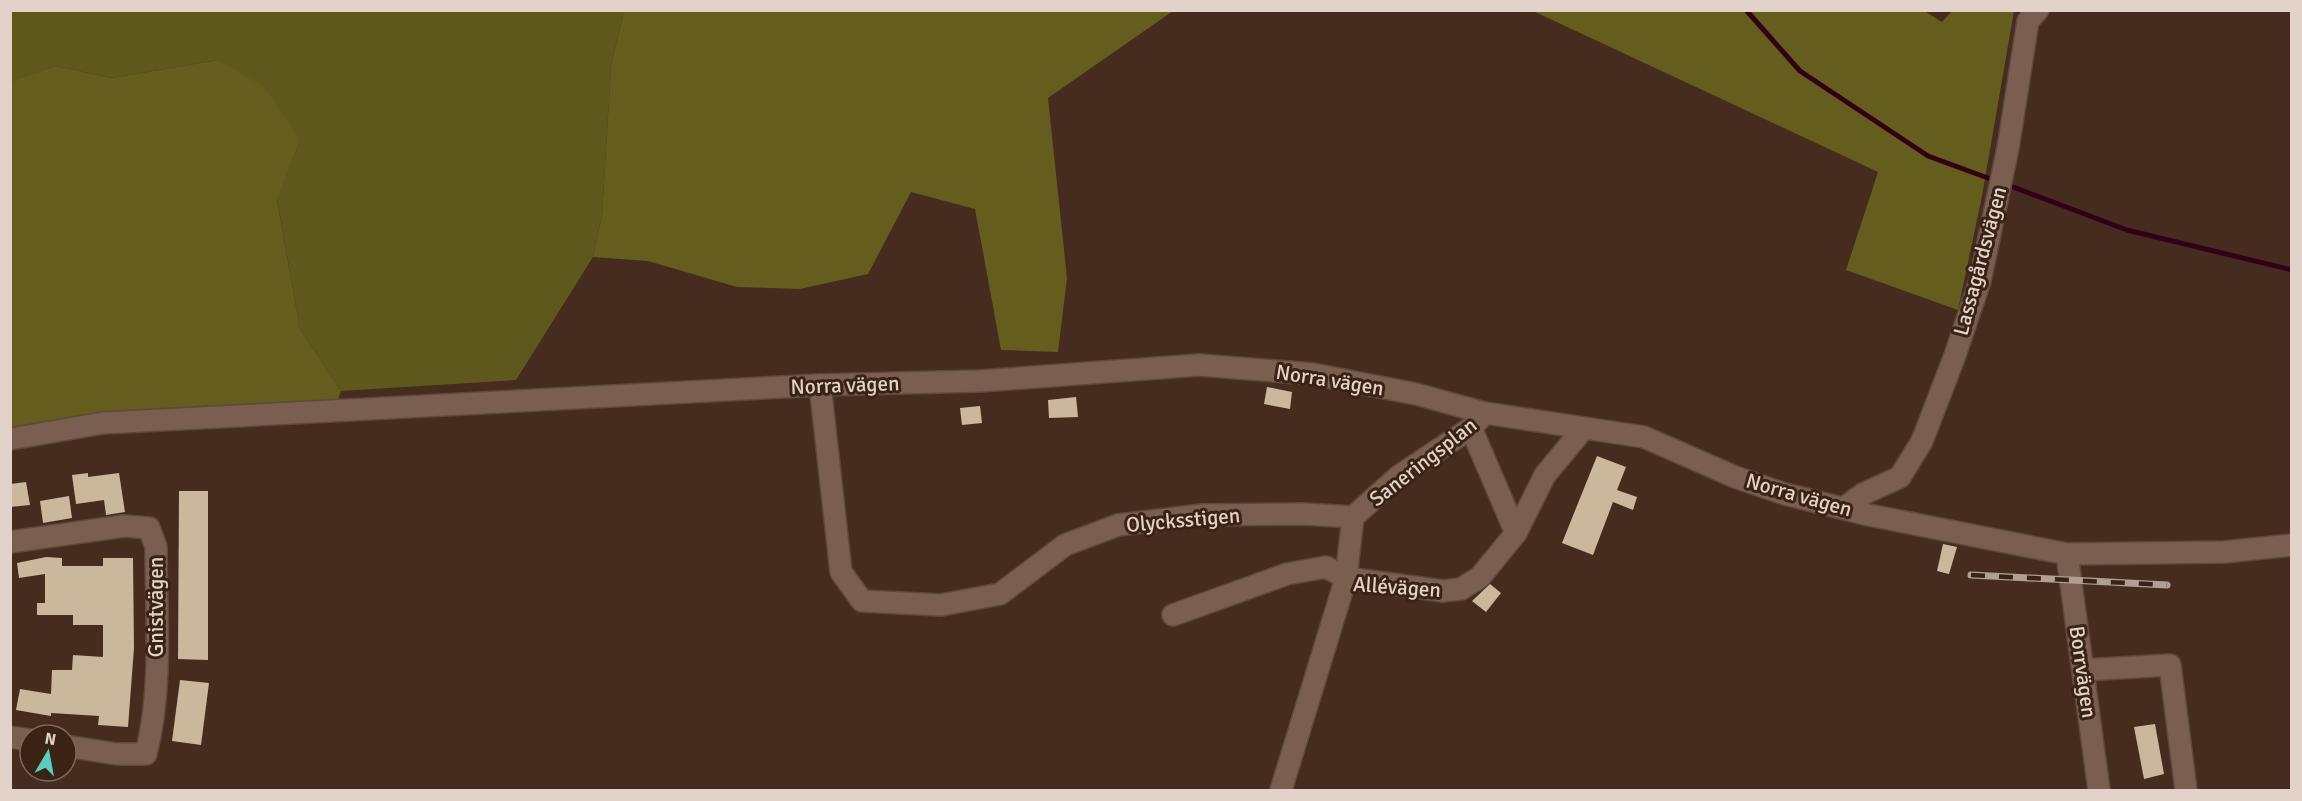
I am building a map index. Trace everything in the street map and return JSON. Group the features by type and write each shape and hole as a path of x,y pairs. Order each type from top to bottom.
{"street":[{"name":"Lassagårdsvägen","path":"1844,508 1863,494 1900,477 1922,441 1980,281 2008,148 2028,21 2038,10"},
{"name":"Norra vägen","path":"10,439 103,423 820,385 980,381 1199,365 1313,374 1416,394 1478,421 1584,428 1644,437 1745,480 1785,494 2067,554 2203,553 2292,545"},
{"name":"Olycksstigen","path":"820,385 841,572 862,601 941,605 1000,594 1065,545 1118,525 1202,514 1305,514 1353,517"},
{"name":"Saneringsplan","path":"1346,578 1353,517 1399,476 1478,421"},
{"path":"1478,421 1516,533"},
{"name":"Allévägen","path":"1281,790 1346,578 1420,589 1461,589 1480,578 1516,533 1545,475 1584,428"},
{"name":"Gnistvägen","path":"10,542 124,526 149,528 156,547 156,679 151,733 146,754 117,754 78,748"},
{"name":"Borrvägen","path":"2067,554 2099,790"},
{"path":"1173,615 1287,574 1326,567 1346,578"},
{"path":"2083,670 2170,665 2186,790"}],"shaded area":[{"path":"1923,10 1942,22 1952,11 2014,11 1982,196 1958,310 1846,270 1878,172 1533,11"},
{"path":"10,11 624,11 611,66 602,215 593,257 516,380 341,391 300,329 277,199 300,140 218,60 112,78 55,66 11,82"},
{"path":"624,11 1173,11 1048,98 1067,278 1058,352 1001,350 975,209 911,192 868,274 800,289 737,287 648,261 593,257 602,215 611,66"},
{"path":"218,60 264,87 300,140 277,200 300,329 341,391 337,402 11,433 10,82 55,66 112,78"}],"building":[{"path":"1267,387 1292,392 1290,409 1264,404"},
{"path":"1076,397 1078,417 1049,418 1048,400"},
{"path":"980,406 982,423 962,425 960,408"},
{"path":"1597,456 1626,467 1617,490 1637,497 1633,510 1613,502 1593,555 1562,543"},
{"path":"88,473 88,477 119,473 125,512 106,515 104,500 76,504 72,475"},
{"path":"26,482 30,505 10,507 10,484"},
{"path":"179,491 208,491 208,660 178,659"},
{"path":"69,496 72,518 43,523 40,501"},
{"path":"1943,544 1957,547 1949,574 1937,571"},
{"path":"46,557 62,558 62,566 103,566 103,558 133,558 134,648 128,727 98,725 99,716 51,713 51,716 16,710 20,689 51,694 52,670 72,670 73,655 103,657 103,625 73,625 73,615 37,615 37,603 45,603 45,574 19,578 17,563"},
{"path":"1490,584 1501,593 1486,612 1472,601"},
{"path":"180,680 209,683 201,745 172,741"},
{"path":"2155,724 2164,774 2144,779 2134,727"}],"waterway":[{"path":"1746,10 1800,71 1928,156 1996,181"},
{"path":"2005,184 2127,230 2292,270"}],"railway":[{"path":"1971,575 2167,585"}]}
